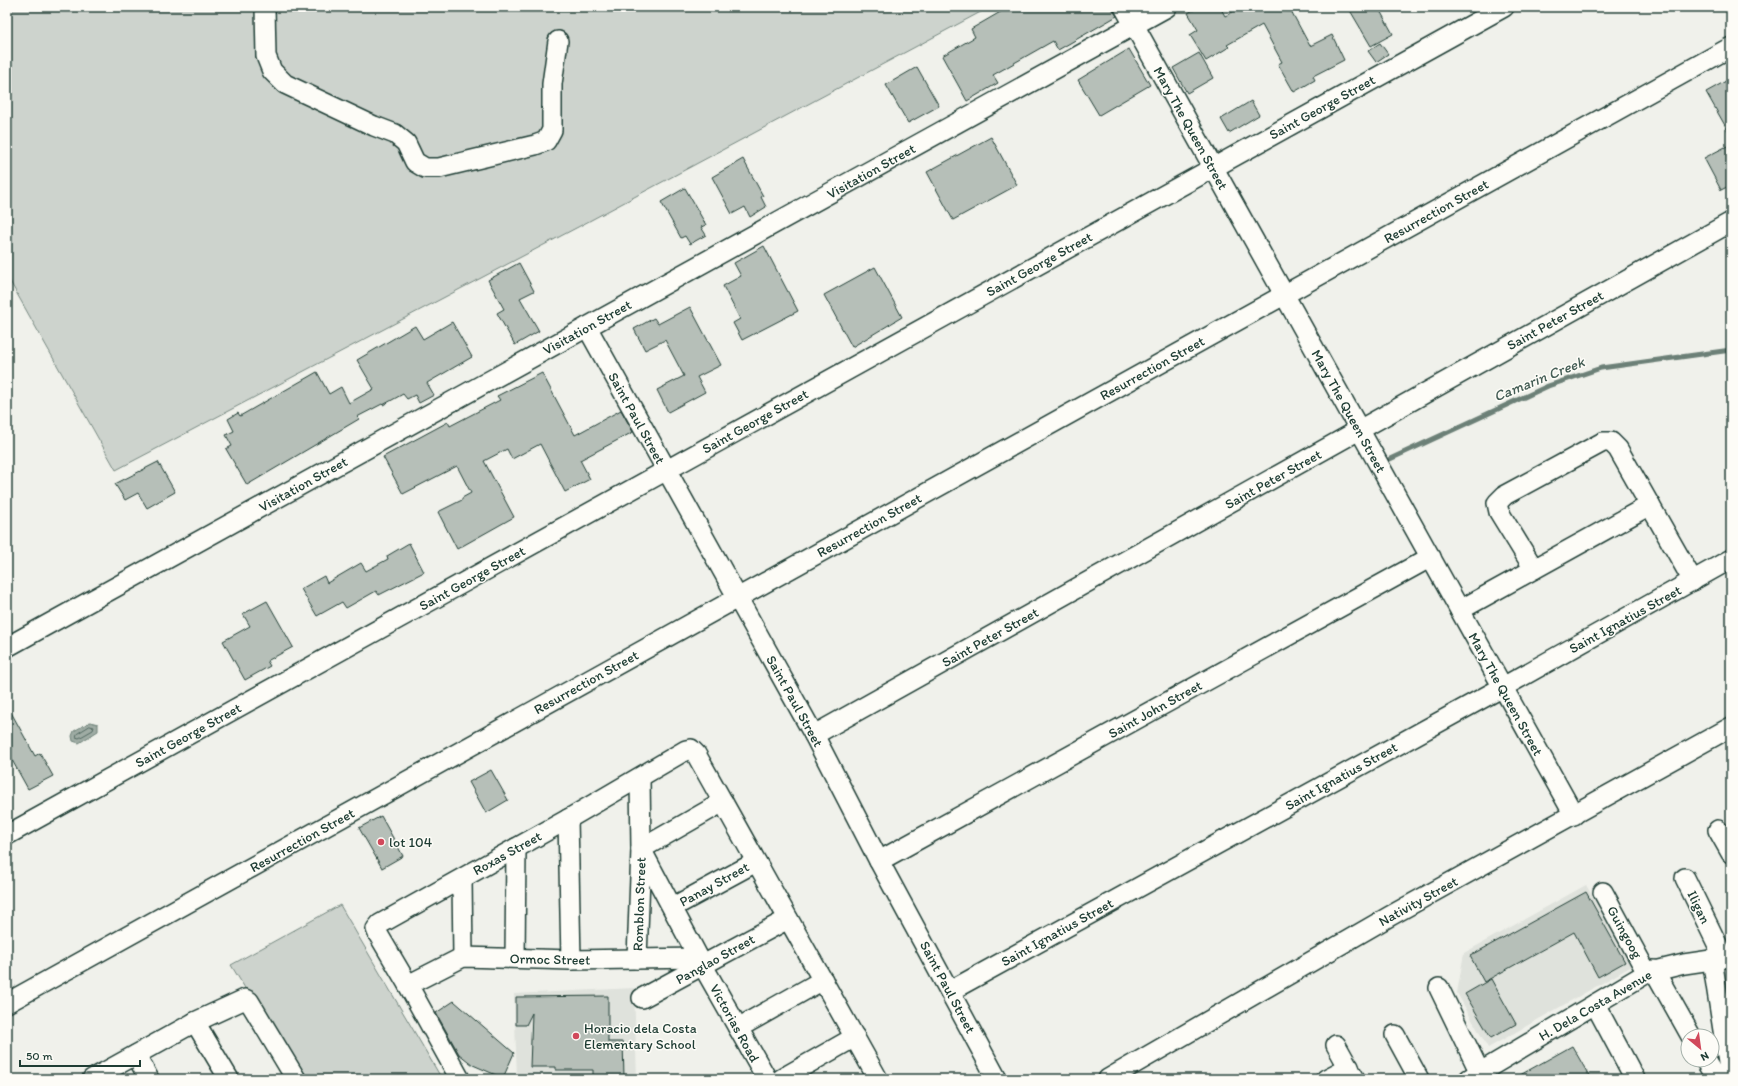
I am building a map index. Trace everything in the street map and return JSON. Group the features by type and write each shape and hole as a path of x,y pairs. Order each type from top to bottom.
{"street":[{"path":"264,7 266,56 272,71 285,84 374,126 395,134 406,143 415,162 425,168 439,168 546,141 552,130 552,84 558,41"},
{"name":"Mary The Queen Street","path":"1124,7 1574,815"},
{"name":"Visitation Street","path":"7,648 1167,7"},
{"name":"Saint George Street","path":"7,835 1504,7"},
{"name":"Resurrection Street","path":"7,1003 1731,47"},
{"name":"Saint Peter Street","path":"814,735 1731,222"},
{"name":"Saint Paul Street","path":"587,327 814,735 879,861 997,1079"},
{"path":"1534,569 1499,512 1497,503 1505,495 1603,442 1611,442 1618,449 1693,581"},
{"path":"1460,610 1650,505"},
{"name":"Saint John Street","path":"879,861 1431,558"},
{"name":"Saint Ignatius Street","path":"950,991 1731,560"},
{"name":"Nativity Street","path":"1108,1079 1390,916 1731,727"},
{"name":"Roxas Street","path":"408,985 378,934 376,929 380,924 568,819 686,750 691,749 696,754 723,802"},
{"name":"Romblon Street","path":"637,959 641,849 640,778"},
{"path":"641,849 723,802 878,1079"},
{"path":"568,819 571,960"},
{"path":"1718,830 1731,853"},
{"path":"515,958 516,848"},
{"name":"Victorias Road","path":"641,849 701,962 767,1079"},
{"name":"Panay Street","path":"673,907 756,862"},
{"name":"Iligan","path":"1685,878 1723,958 1722,1074"},
{"path":"462,879 463,957"},
{"name":"Guingoog","path":"1602,892 1686,1028"},
{"name":"Panglao Street","path":"642,998 701,962 788,919"},
{"name":"Ormoc Street","path":"408,985 463,957 571,960 637,959 701,962"},
{"name":"H. Dela Costa Avenue","path":"1477,1077 1650,971 1723,958"},
{"path":"738,1028 822,980"},
{"path":"408,985 460,1079"},
{"path":"1439,988 1477,1077"},
{"path":"92,1079 195,1022 245,999 249,1001 296,1079"},
{"path":"1595,1004 1635,1079"},
{"path":"195,1022 229,1079"},
{"path":"1395,1036 1419,1079"},
{"path":"782,1079 855,1037"},
{"path":"1326,1079 1352,1073 1336,1045"},
{"path":"136,1055 150,1079"}],"shaded area":[{"path":"7,7 990,7 578,227 116,470 7,276"},
{"path":"1586,885 1632,966 1488,1048 1457,993 1464,953"},
{"path":"340,905 442,1079 300,1079 231,965"},
{"name":"Horacio dela Costa Elementary School","path":"634,988 637,1079 517,1079 514,994"}],"water":[{"path":"90,722 98,724 98,731 79,743 73,741 72,736 74,731"}],"building":[{"path":"1009,7 1111,7 1117,16 1058,50 1053,41 993,75 998,83 967,101 942,56 975,37 971,29"},
{"path":"1199,7 1220,7 1225,16 1242,7 1289,7 1310,46 1332,35 1344,60 1313,76 1315,80 1294,92 1278,64 1282,62 1262,25 1227,45 1229,47 1206,61 1190,35 1198,30 1188,13"},
{"path":"1348,7 1378,7 1393,34 1371,46"},
{"path":"1380,43 1388,54 1376,62 1368,51"},
{"path":"1129,49 1150,85 1099,115 1078,80"},
{"path":"1199,53 1213,78 1187,93 1173,68"},
{"path":"917,67 939,106 908,123 886,85"},
{"path":"1726,81 1731,90 1731,136 1706,92"},
{"path":"1251,101 1259,115 1229,133 1221,119"},
{"path":"991,137 1017,185 953,220 927,172"},
{"path":"1731,144 1731,185 1721,190 1704,158"},
{"path":"743,159 763,196 761,197 766,207 750,217 745,207 732,214 712,177"},
{"path":"685,188 706,225 701,227 706,235 690,244 685,236 681,238 661,202"},
{"path":"764,246 798,311 742,340 733,323 740,319 723,286 741,276 734,263"},
{"path":"519,263 534,291 520,298 539,331 515,345 497,313 504,309 488,280"},
{"path":"875,267 902,317 852,347 824,295"},
{"path":"690,307 721,365 697,377 705,392 668,412 657,390 684,376 665,340 645,350 634,329 654,318 658,324"},
{"path":"452,322 472,357 427,383 434,395 419,403 415,395 407,399 403,394 383,405 382,404 357,417 359,419 247,485 226,449 232,446 226,435 234,431 228,419 238,413 240,416 317,372 329,394 341,387 349,403 374,389 357,360 415,326 423,339"},
{"path":"542,373 575,435 621,410 633,432 580,460 590,479 565,492 540,444 512,459 507,449 484,461 514,517 457,549 438,512 462,500 462,498 471,493 457,466 403,494 383,457 448,422 450,426 500,400 497,396"},
{"path":"158,462 175,492 147,508 138,493 125,500 115,484"},
{"path":"409,543 424,572 379,595 376,591 346,608 342,602 317,616 301,589 324,576 327,583 361,563 366,571 388,559 387,556"},
{"path":"267,601 293,647 267,661 270,666 245,680 223,641 250,626 243,614"},
{"path":"7,705 35,756 40,753 53,776 28,789 7,751"},
{"path":"491,770 508,800 486,813 469,782"},
{"name":"lot 104","path":"381,816 403,856 382,868 359,828"},
{"path":"1586,892 1625,962 1598,977 1574,932 1484,982 1470,956"},
{"path":"1491,979 1516,1024 1491,1038 1465,994"},
{"name":"Horacio dela Costa Elementary School","path":"608,996 608,1042 623,1042 624,1077 593,1078 593,1070 556,1070 556,1067 530,1067 532,1013 526,1025 516,1025 516,997"},
{"path":"454,1001 514,1053 503,1078 473,1065 459,1054 436,1013"},
{"path":"1572,1046 1591,1079 1513,1079"}],"waterway":[{"name":"Camarin Creek","path":"1390,459 1548,386 1601,368 1731,350"}],"place":[{"name":"lot 104","path":"381,842"},
{"name":"Horacio dela Costa Elementary School","path":"576,1036"}]}
